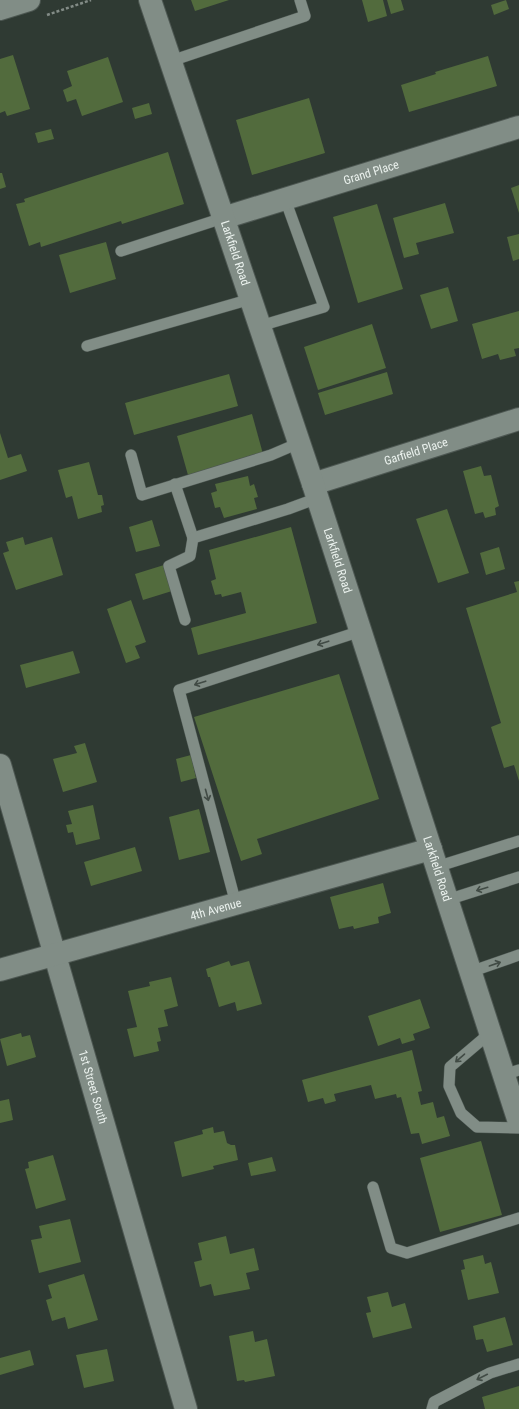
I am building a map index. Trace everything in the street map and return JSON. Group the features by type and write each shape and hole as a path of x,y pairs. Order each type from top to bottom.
{"street":[{"path":"0,9 29,0"},
{"name":"Larkfield Road","path":"150,0 315,491 490,1033 511,1073 519,1122"},
{"name":"Grand Place","path":"223,218 519,127"},
{"name":"Garfield Place","path":"315,491 519,419"},
{"name":"1st Street South","path":"0,765 186,1409"},
{"name":"4th Avenue","path":"0,970 236,904 434,858"}],"lane":[{"path":"171,61 305,16 300,0"},
{"path":"260,326 324,307 285,199"},
{"path":"121,251 223,218"},
{"path":"87,346 251,299"},
{"path":"131,455 142,495 271,455 299,443"},
{"path":"175,484 193,538 190,556 169,566 184,620"},
{"path":"193,538 288,509 315,491"},
{"path":"236,904 179,690 360,631"},
{"path":"434,858 519,841"},
{"path":"447,900 518,880"},
{"path":"470,972 519,955"},
{"path":"490,1033 450,1067 449,1086 461,1113 477,1127 519,1128"},
{"path":"373,1188 391,1248 407,1253 519,1218"},
{"path":"432,1409 434,1402 490,1373 519,1364"}],"path":[{"path":"42,17 90,0"}],"building":[{"path":"191,0 229,0 195,11"},
{"path":"362,0 383,0 387,16 368,22"},
{"path":"387,0 401,0 404,10 391,14"},
{"path":"506,0 509,9 494,15 491,5"},
{"path":"13,55 30,109 7,116 5,111 0,113 0,59"},
{"path":"488,56 497,86 409,112 401,85 436,74 435,72"},
{"path":"108,57 123,102 82,116 76,99 67,102 63,90 72,86 67,71"},
{"path":"309,98 325,153 252,175 236,120"},
{"path":"149,103 152,114 135,119 132,108"},
{"path":"51,129 54,139 38,143 35,133"},
{"path":"168,152 184,204 122,224 121,221 41,247 40,242 29,246 16,204 25,202 24,199"},
{"path":"0,173 2,173 6,187 0,189"},
{"path":"519,185 519,213 511,188"},
{"path":"445,203 454,233 416,243 419,254 404,258 393,218"},
{"path":"377,204 403,289 358,303 333,217"},
{"path":"519,234 519,259 513,261 507,237"},
{"path":"106,242 116,279 70,293 59,255"},
{"path":"448,287 458,321 431,329 420,295"},
{"path":"519,311 519,348 514,349 516,356 500,360 498,354 482,359 472,324"},
{"path":"372,324 386,368 318,390 304,347"},
{"path":"387,372 393,394 325,415 318,393"},
{"path":"229,374 238,406 134,435 125,403"},
{"path":"252,414 263,454 188,475 177,436"},
{"path":"0,433 8,458 21,454 27,471 0,480"},
{"path":"89,462 98,495 102,495 104,505 101,506 102,512 78,519 72,496 66,498 58,470"},
{"path":"481,466 484,476 491,475 499,506 495,508 496,515 485,518 483,512 475,514 463,471"},
{"path":"248,476 250,486 254,484 258,497 254,498 257,509 224,518 220,507 215,508 211,493 217,491 215,484"},
{"path":"447,509 469,573 438,583 416,519"},
{"path":"152,520 160,546 136,552 129,527"},
{"path":"291,527 317,623 198,655 191,628 246,613 241,592 222,597 221,594 215,595 211,581 216,579 209,550"},
{"path":"23,537 25,545 52,537 63,575 16,590 3,553 9,551 6,542"},
{"path":"499,547 505,569 486,575 480,553"},
{"path":"164,565 172,591 143,600 135,574"},
{"path":"519,581 519,781 514,765 504,768 491,727 501,723 466,608 517,592 514,582"},
{"path":"131,600 146,642 135,646 140,658 126,663 107,609"},
{"path":"73,651 80,673 26,688 20,665"},
{"path":"339,674 379,799 257,839 262,854 241,861 194,717"},
{"path":"85,743 97,782 63,792 53,759 77,753 74,746"},
{"path":"191,755 196,778 181,782 176,759"},
{"path":"93,805 100,839 76,845 73,832 68,833 66,825 72,824 68,811"},
{"path":"199,809 210,852 179,860 169,817"},
{"path":"135,847 142,871 91,886 84,862"},
{"path":"383,883 391,913 378,917 379,923 354,929 353,926 339,929 330,897"},
{"path":"229,961 231,966 249,961 262,1004 237,1011 235,1002 219,1007 206,969"},
{"path":"171,977 178,1006 164,1010 168,1026 158,1028 161,1041 157,1042 159,1051 134,1057 127,1029 137,1027 128,991 150,986 149,982"},
{"path":"420,999 430,1028 413,1034 415,1040 402,1044 400,1038 378,1046 368,1016"},
{"path":"21,1033 22,1037 30,1035 36,1057 7,1066 0,1039"},
{"path":"412,1050 422,1091 418,1092 421,1105 433,1102 437,1118 444,1116 450,1136 422,1144 419,1133 411,1134 401,1097 397,1098 396,1094 375,1099 371,1085 334,1094 336,1101 325,1104 323,1098 308,1102 302,1080"},
{"path":"9,1099 13,1120 0,1123 0,1101"},
{"path":"213,1127 214,1133 224,1131 227,1143 235,1145 238,1160 213,1166 214,1169 182,1177 174,1142 203,1134 202,1130"},
{"path":"481,1141 502,1215 440,1232 420,1158"},
{"path":"53,1155 66,1200 36,1209 25,1169 29,1168 28,1162"},
{"path":"272,1157 276,1171 251,1176 248,1163"},
{"path":"70,1219 81,1262 39,1273 31,1240 42,1238 39,1226"},
{"path":"226,1236 230,1254 254,1248 259,1270 246,1273 250,1289 214,1296 211,1284 200,1287 194,1262 202,1260 198,1243"},
{"path":"483,1255 485,1264 491,1262 499,1293 468,1300 461,1270 465,1269 463,1260"},
{"path":"84,1274 98,1320 68,1329 65,1317 52,1321 46,1300 52,1298 48,1285"},
{"path":"388,1292 392,1307 405,1303 412,1328 373,1338 366,1313 371,1312 367,1297"},
{"path":"505,1317 513,1345 487,1352 483,1339 476,1340 473,1326"},
{"path":"253,1331 255,1342 267,1339 275,1376 245,1382 244,1380 237,1381 229,1336"},
{"path":"107,1349 114,1381 84,1388 76,1355"},
{"path":"30,1350 34,1365 0,1375 0,1358"},
{"path":"519,1386 519,1409 485,1409 482,1397"}]}
